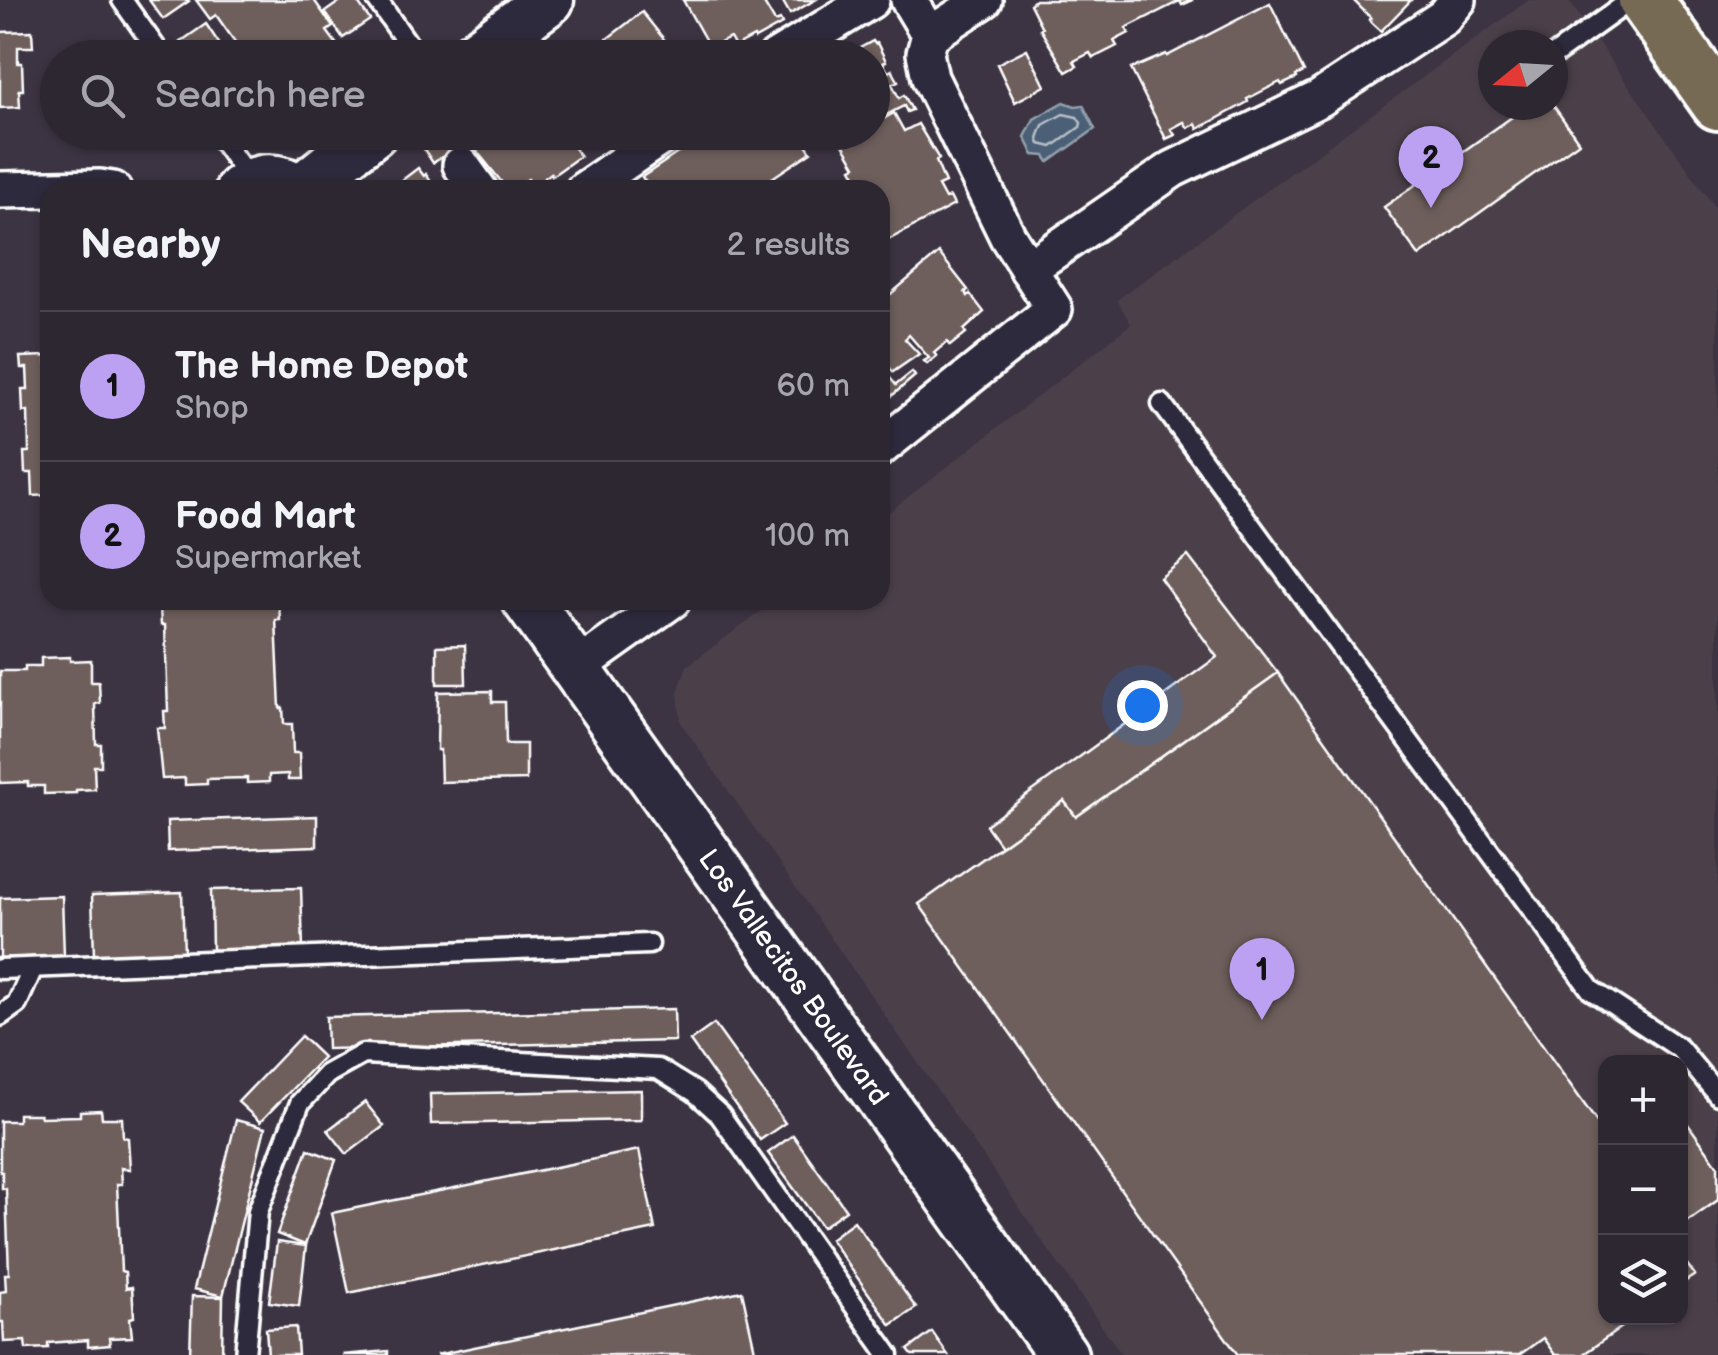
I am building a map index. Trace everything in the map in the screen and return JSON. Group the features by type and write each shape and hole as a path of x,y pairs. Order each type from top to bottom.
{"main road":[{"path":"1645,0 1718,103"}],"street":[{"path":"495,40 549,0"},
{"path":"805,40 871,0"},
{"path":"910,0 930,35"},
{"path":"890,440 1054,309 1008,238 930,78 925,53 930,35 984,0"},
{"path":"1028,268 1173,169 1319,99 1444,16 1458,0"},
{"path":"313,180 350,150"},
{"path":"598,180 642,150"},
{"path":"0,190 40,189"},
{"name":"Los Vallecitos Boulevard","path":"533,610 1063,1355"},
{"path":"575,668 658,610"}],"lane":[{"path":"122,0 150,40"},
{"path":"376,0 405,40"},
{"path":"1568,45 1631,0"},
{"path":"226,150 243,180"},
{"path":"1162,404 1591,990 1678,1048 1718,1096"},
{"path":"0,969 649,944"},
{"path":"0,1016 17,1004 33,968"},
{"path":"244,1355 258,1212 300,1103 327,1074 362,1054 658,1068 695,1092 720,1115 889,1355"}],"shaded area":[{"path":"1529,0 1568,0 1718,212 1718,1355 1122,1355 681,723 678,692 687,666 763,610 890,610 890,511 1131,324 1117,300 1478,37 1478,120 1568,120 1568,30 1488,30"}],"water":[{"path":"1064,102 1083,105 1095,129 1049,162 1045,156 1034,155 1025,137 1034,119"}],"building":[{"path":"149,0 188,0 189,1 163,19"},
{"path":"196,0 314,0 333,27 327,31 334,40 234,40 216,15 210,19"},
{"path":"342,0 356,0 370,20 343,38 325,12"},
{"path":"683,0 762,0 775,22 780,20 782,24 755,39 705,40"},
{"path":"782,0 815,0 790,14"},
{"path":"1035,0 1193,0 1182,5 1180,1 1126,28 1129,33 1114,41 1117,46 1093,58 1090,53 1074,61 1077,66 1066,72 1040,29 1030,4"},
{"path":"1355,0 1411,0 1381,31"},
{"path":"1270,3 1304,72 1247,99 1248,102 1198,129 1196,124 1188,128 1184,122 1171,129 1175,135 1166,139 1131,69 1167,56"},
{"path":"642,12 665,40 605,40"},
{"path":"206,24 217,40 183,40"},
{"path":"32,31 33,47 18,47 23,90 19,90 20,107 0,108 0,32"},
{"path":"1027,49 1045,86 1015,102 997,64"},
{"path":"892,70 898,81 892,84 899,98 904,95 912,110 907,112 904,106 890,113"},
{"path":"894,113 904,131 918,124 939,159 936,161 945,183 938,186 945,199 950,197 954,205 890,239 890,180 859,180 852,168 856,166 847,150 890,150 890,115"},
{"path":"1508,120 1564,120 1579,142 1419,256 1384,207"},
{"path":"425,150 452,150 433,163"},
{"path":"476,150 575,150 580,156 542,180 500,180"},
{"path":"682,150 811,152 769,180 642,177"},
{"path":"418,168 430,180 402,180"},
{"path":"939,253 968,290 968,296 984,312 964,330 966,333 934,353 937,356 927,364 924,361 929,358 909,335 905,339 919,354 893,372 890,295"},
{"path":"40,356 40,496 33,496 32,473 25,473 28,411 23,412 22,389 28,389 27,368 21,368 20,357"},
{"path":"912,372 915,376 890,397 890,378 896,385"},
{"path":"1188,556 1278,673 1076,817 1064,801 1001,846 986,825 1217,657 1160,578"},
{"path":"160,610 279,610 280,620 276,620 280,708 284,724 292,724 293,753 299,753 300,780 288,780 288,774 269,775 269,782 247,783 247,778 207,779 207,784 185,785 185,778 162,779 157,728 165,728 164,711 168,711 165,625 161,625"},
{"path":"465,645 466,684 437,684 437,646"},
{"path":"70,657 70,661 91,660 91,682 99,682 100,703 95,704 101,766 94,766 95,789 44,794 44,786 28,786 28,782 0,783 0,671 25,671 25,666 41,666 41,658"},
{"path":"1278,673 1598,1124 1598,1325 1625,1325 1582,1355 1555,1355 1543,1338 1519,1355 1238,1355 919,904 1064,801 1076,817"},
{"path":"492,691 492,702 505,702 506,744 526,744 526,780 441,782 438,692"},
{"path":"317,816 317,846 168,851 167,821"},
{"path":"301,888 303,948 212,950 211,890"},
{"path":"182,892 184,953 94,955 92,895"},
{"path":"62,896 64,956 0,958 0,898"},
{"path":"674,1009 675,1041 327,1049 326,1017"},
{"path":"714,1024 785,1123 760,1140 690,1041"},
{"path":"301,1036 323,1057 260,1122 238,1102"},
{"path":"641,1090 641,1120 431,1124 430,1094"},
{"path":"365,1102 384,1126 347,1154 328,1130"},
{"path":"101,1110 102,1118 122,1118 123,1137 128,1138 130,1169 121,1168 122,1184 117,1184 121,1271 125,1272 126,1288 132,1287 132,1337 109,1338 110,1345 88,1347 88,1340 26,1349 25,1341 4,1342 0,1292 6,1291 5,1274 9,1274 0,1121 18,1121 18,1114 80,1116 80,1111"},
{"path":"236,1120 265,1128 223,1296 194,1289"},
{"path":"1688,1124 1718,1166 1718,1200 1688,1221"},
{"path":"793,1135 846,1210 822,1227 768,1153"},
{"path":"308,1149 336,1160 305,1245 277,1234"},
{"path":"639,1150 655,1229 349,1293 332,1213"},
{"path":"854,1221 916,1308 891,1325 830,1239"},
{"path":"277,1242 306,1246 299,1306 269,1302"},
{"path":"742,1291 756,1355 436,1355"},
{"path":"192,1296 223,1297 222,1355 190,1355"},
{"path":"296,1327 298,1355 268,1355 266,1329"},
{"path":"932,1332 948,1355 912,1355 908,1350"},
{"path":"388,1351 388,1355 342,1355"}],"place":[{"name":"Food Mart","path":"1431,208"},
{"name":"The Home Depot","path":"1262,1020"}]}
